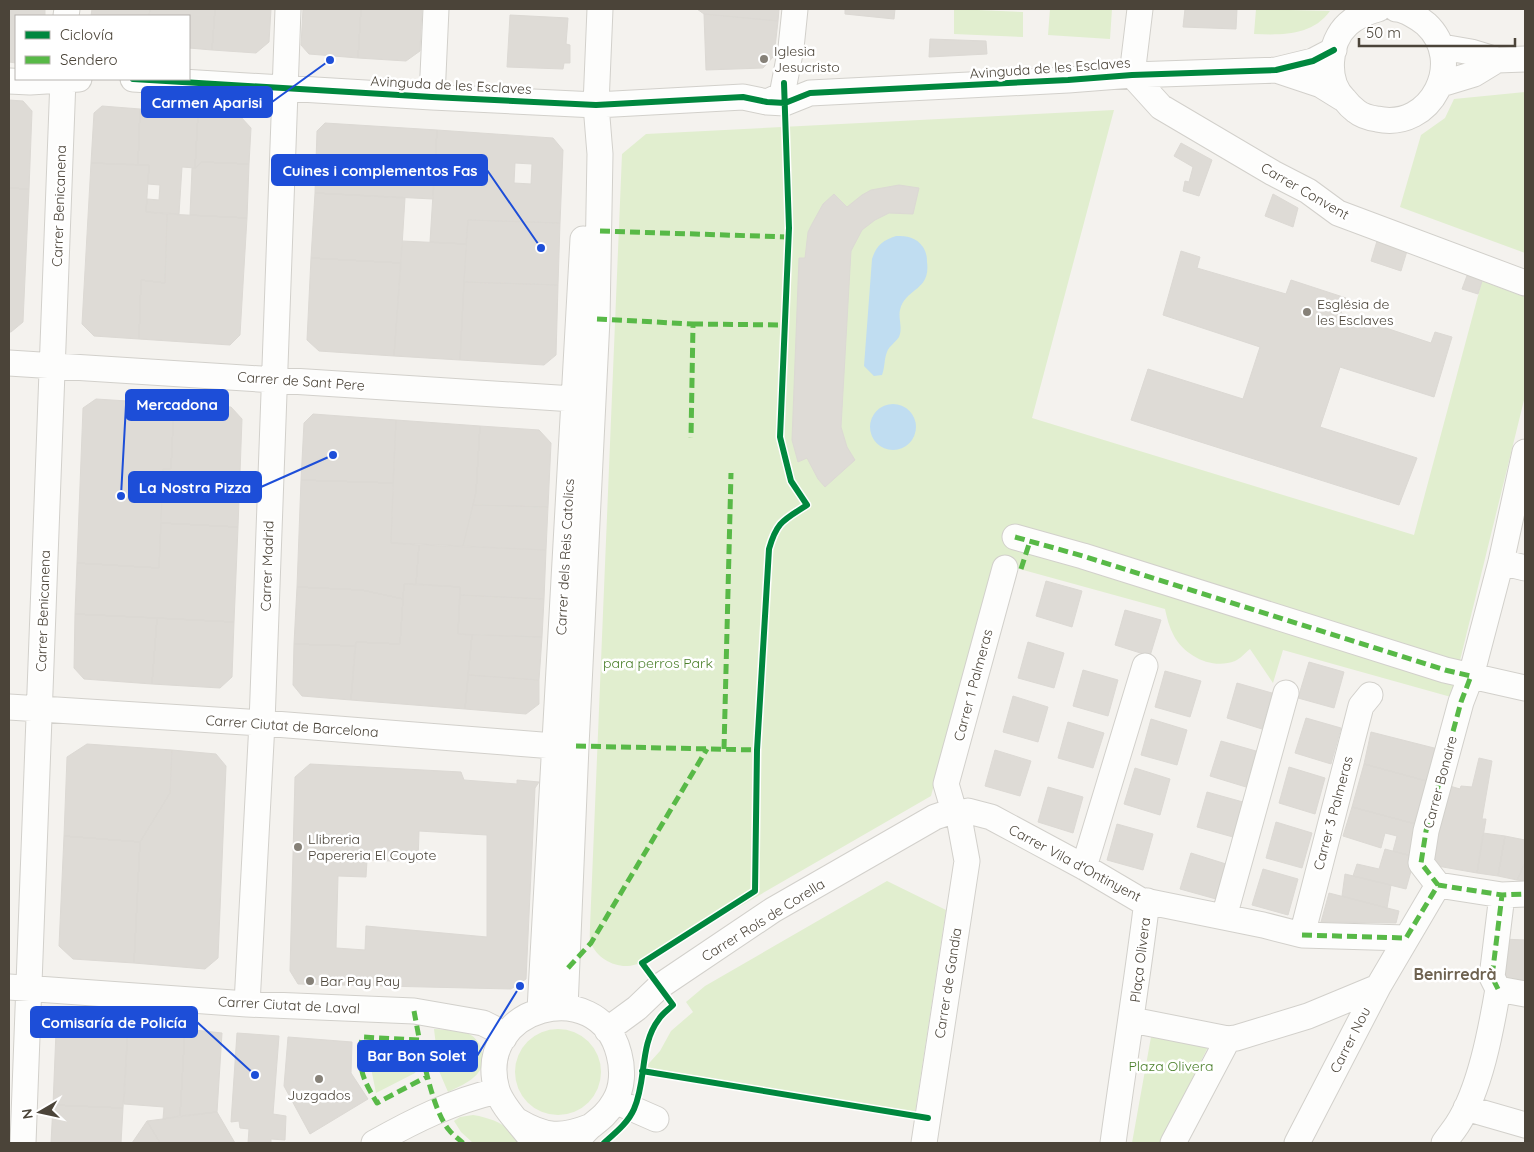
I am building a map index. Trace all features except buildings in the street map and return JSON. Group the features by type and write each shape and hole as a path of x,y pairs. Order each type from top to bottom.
{"street":[{"name":"Carrer Madrid","path":"247,1004 262,723 288,9"},
{"path":"432,97 436,9"},
{"name":"Carrer dels Reis Catolics","path":"584,400 600,231 599,144 596,105 600,9"},
{"path":"784,83 791,48 795,9"},
{"path":"1132,75 1140,9"},
{"path":"1342,98 1333,80 1331,61 1335,42 1346,26 1362,14 1378,9"},
{"path":"1396,9 1418,16 1432,30 1442,47 1444,67 1441,84 1474,74 1497,60"},
{"path":"1442,47 1470,52 1497,60 1525,59"},
{"name":"Avinguda de les Esclaves","path":"150,80 596,105 643,102 755,100 785,103 810,93 1132,75 1276,70 1313,61 1334,50"},
{"name":"Avinguda de les Esclaves","path":"1276,70 1321,85 1342,98 1356,111 1368,117 1383,120 1397,120 1416,113 1431,101 1441,84"},
{"name":"Carrer Convent","path":"1132,75 1161,107 1273,173 1308,191 1338,213 1525,283"},
{"path":"9,81 55,80"},
{"name":"Carrer Benicanena","path":"23,1143 18,988 39,709 52,365 68,80"},
{"name":"Avinguda de les Esclaves","path":"755,100 784,83 810,93"},
{"path":"599,144 616,120 643,102"},
{"name":"Carrer dels Reis Catolics","path":"540,1010 565,746 584,400 588,146 596,105"},
{"name":"Carrer de Sant Pere","path":"9,363 584,400"},
{"name":"Carrer Bonaire","path":"1438,884 1421,863 1426,831 1460,702 1471,676 1501,562 1525,452"},
{"name":"Carrer 1 Palmeras","path":"950,814 946,784 1022,539 1083,556 1445,670 1471,676"},
{"path":"1501,562 1525,568"},
{"path":"1084,866 1145,666"},
{"path":"1471,676 1525,688"},
{"path":"1224,917 1286,693"},
{"name":"Carrer 3 Palmeras","path":"1302,935 1361,706 1370,695"},
{"name":"Carrer Ciutat de Barcelona","path":"9,706 565,746"},
{"name":"Carrer dels Reis Catolics","path":"565,746 565,1008"},
{"name":"Carrer Vila d'Ontinyent","path":"950,814 991,817 1084,866 1140,900 1263,925 1302,935 1406,938"},
{"name":"Carrer Roís de Corella","path":"607,1030 637,1008 660,986 773,910 950,814"},
{"name":"Carrer de Gandia","path":"924,1143 967,861 950,814"},
{"path":"1438,884 1513,894 1492,976 1498,989 1489,1036 1466,1108 1458,1124 1444,1143"},
{"name":"Carrer Nou","path":"1297,1143 1378,987 1438,884"},
{"name":"Plaça Olivera","path":"1113,1143 1148,901"},
{"path":"1173,1143 1228,1039 1308,1016 1378,987"},
{"name":"Carrer Ciutat de Laval","path":"18,988 247,1004 414,1011 483,1023 493,1028 504,1038"},
{"path":"1498,989 1525,994"},
{"path":"518,1121 535,1131 553,1135 582,1135 604,1116 615,1101 621,1083 622,1064 617,1046 607,1030 596,1020 584,1012 555,1007 540,1010 526,1016 513,1026 504,1038 496,1055 494,1073 497,1091 506,1108 534,1143"},
{"name":"Plaça Olivera","path":"1132,1020 1228,1039"},
{"path":"374,1143 415,1120 438,1110 497,1091"},
{"path":"615,1101 656,1118"},
{"path":"1466,1108 1525,1126"}],"green space":[{"path":"954,9 1023,12 1023,37 954,34"},
{"path":"1050,9 1112,9 1110,39 1048,35"},
{"path":"1256,9 1330,11 1323,19 1305,30 1286,34 1254,34"},
{"path":"1525,92 1525,253 1400,207 1421,135 1445,118 1454,99"},
{"name":"para perros Park","path":"1114,110 1032,418 1414,535 1482,281 1525,297 1525,396 1451,697 1283,650 1273,683 1250,649 1237,660 1217,664 1192,655 1185,650 1174,636 1169,626 1165,609 994,562 931,796 640,964 622,966 611,963 601,957 593,948 590,941 590,933 622,154 646,134"},
{"path":"887,881 946,910 915,1113 642,1071 660,1051 671,1031 693,1012 686,1002 705,986"},
{"path":"434,1029 469,1034 478,1042 483,1057 483,1064 475,1076 448,1092 439,1071"},
{"path":"558,1029 574,1032 582,1036 594,1048 598,1056 601,1072 598,1088 594,1096 582,1108 574,1112 558,1115 542,1112 534,1108 522,1096 518,1088 515,1072 518,1056 522,1048 534,1036 542,1032"},
{"name":"Plaza Olivera","path":"1151,1037 1208,1047 1160,1143 1132,1143"},
{"path":"366,1043 408,1046 414,1051 418,1068 415,1073 376,1093"},
{"path":"473,1115 501,1124 524,1143 473,1143 461,1132 454,1121 460,1117"}],"water":[{"path":"896,236 911,238 920,244 926,254 927,271 922,284 903,303 900,310 901,330 899,337 888,350 882,375 874,376 864,366 872,259 881,244 887,239"},
{"path":"893,404 906,408 912,414 916,427 912,440 906,446 893,450 880,446 874,440 870,427 874,414 880,408"}],"marked path":[{"path":"600,231 788,237"},
{"path":"597,319 693,324 691,438"},
{"path":"693,324 785,325"},
{"path":"724,749 731,473"},
{"path":"1015,537 1083,556 1445,670 1471,676 1461,702 1426,831 1421,863 1438,885"},
{"path":"1021,569 1030,541"},
{"path":"576,746 757,750"},
{"path":"568,968 591,943 707,749"},
{"path":"1302,935 1406,938 1438,885 1502,895 1525,894"},
{"path":"1498,989 1492,977 1502,895"},
{"path":"414,1011 427,1074 436,1106 449,1130 463,1143"},
{"path":"419,1040 362,1037 360,1057 362,1071 367,1086 377,1103 428,1076"}],"cycle path":[{"path":"150,80 596,105 743,97 767,102 785,103 810,93 1132,75 1276,70 1313,61 1334,50"},
{"path":"604,1143 625,1123 634,1109 641,1086 648,1040 660,1017 673,1005 642,963 755,891 757,750 769,549 775,532 782,522 807,505 791,481 780,437 789,228 784,83"},
{"path":"642,1071 928,1118"}],"place":[{"name":"Iglesia Jesucristo","path":"764,59"},
{"name":"Carmen Aparisi","path":"330,60"},
{"name":"Cuines i complementos Fas","path":"541,248"},
{"name":"Església de les Esclaves","path":"1307,312"},
{"name":"La Nostra Pizza","path":"333,455"},
{"name":"Mercadona","path":"121,496"},
{"name":"Llibreria Papereria El Coyote","path":"298,847"},
{"name":"Bar Pay Pay","path":"310,981"},
{"name":"Bar Bon Solet","path":"520,986"},
{"name":"Comisaría de Policía","path":"255,1075"},
{"name":"Juzgados","path":"319,1079"}],"district":[{"name":"Benirredrà","path":"1455,974"}]}
